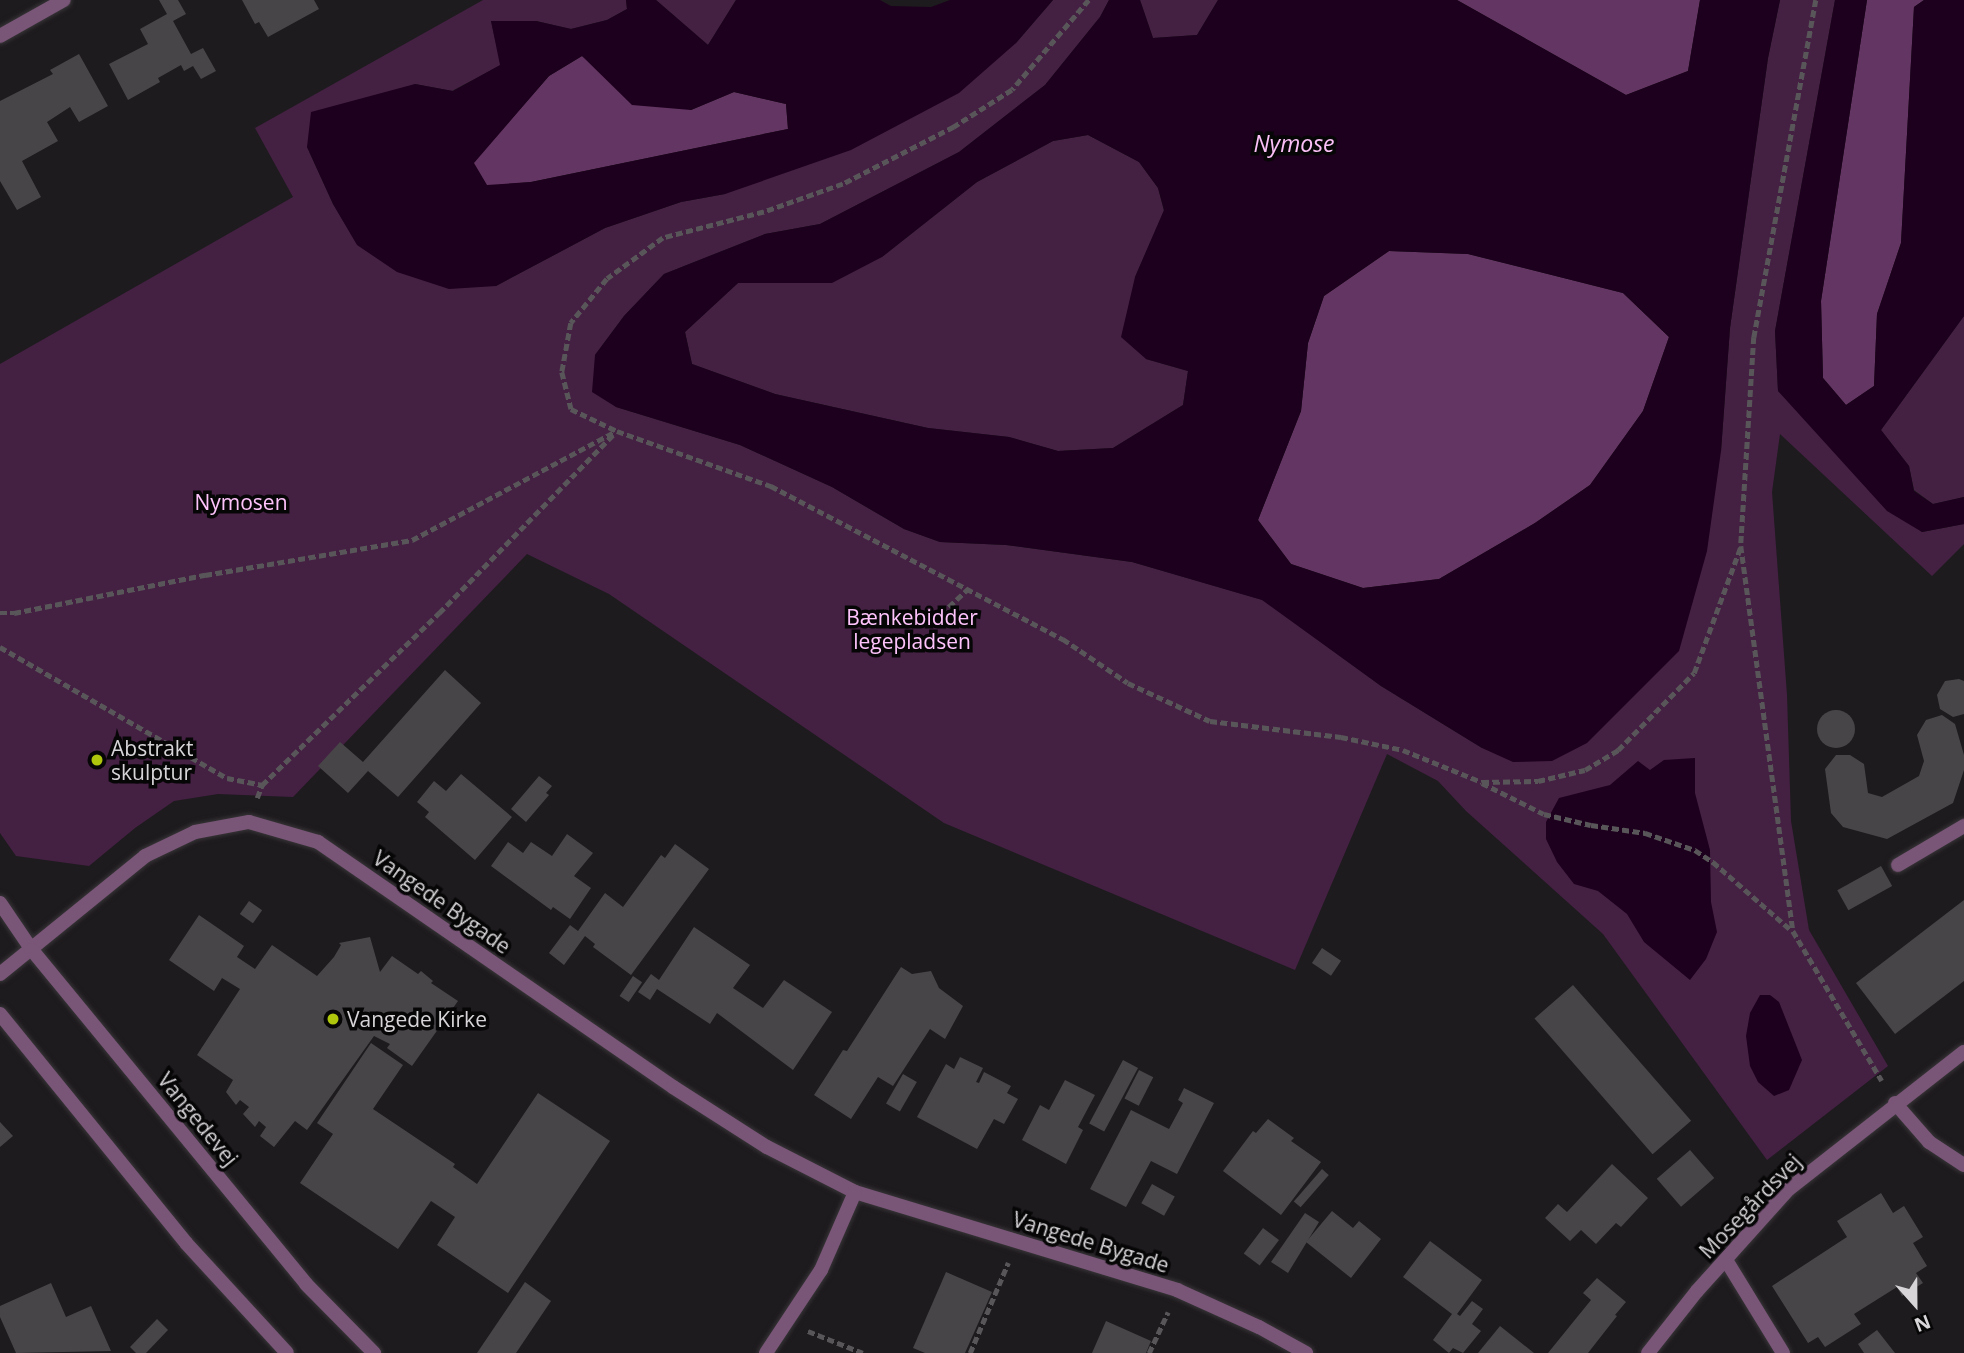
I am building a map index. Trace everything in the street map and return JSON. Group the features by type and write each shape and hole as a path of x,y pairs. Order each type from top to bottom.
{"street":[{"path":"0,36 54,2"},
{"name":"Vangede Bygade","path":"0,974 145,856 195,832 249,822 318,842 673,1087 767,1147 855,1192 1177,1290 1259,1327 1306,1353"},
{"path":"1898,865 1964,826"},
{"name":"Vangedevej","path":"0,903 32,950 306,1284 374,1353"},
{"path":"0,1014 186,1243 287,1353"},
{"name":"Mosegårdsvej","path":"1648,1353 1789,1189 1895,1103 1964,1052"},
{"path":"1895,1103 1929,1142 1964,1165"},
{"path":"766,1353 789,1323 821,1270 855,1192"},
{"path":"1726,1260 1783,1353"}],"path":[{"path":"1089,0 1012,90 911,151 843,184 764,212 663,239 607,279 570,323 562,372 571,409 617,431 771,486 1063,639 1128,683 1210,721 1341,737 1403,750 1482,782 1544,814 1591,825 1645,833 1674,842 1713,862 1793,931 1895,1103"},
{"path":"1793,931 1741,546 1754,337 1816,0"},
{"path":"0,613 15,613 205,575 412,540 617,431"},
{"path":"249,822 262,785 439,614 617,431"},
{"path":"1482,782 1538,781 1585,770 1618,750 1694,673 1741,546"},
{"path":"941,614 969,588"},
{"path":"0,647 227,778 262,785"},
{"path":"970,1353 1017,1242"},
{"path":"1149,1353 1177,1290"},
{"path":"789,1323 863,1353"}],"green space":[{"name":"Nymosen","path":"483,0 626,0 627,9 607,20 571,29 536,21 491,21 501,65 452,91 415,84 307,147 333,204 357,244 496,286 605,228 681,202 725,194 1016,43 1053,0 1109,0 1100,17 1045,85 959,152 820,224 765,234 664,274 624,316 595,355 616,407 740,445 832,487 904,529 940,542 1006,545 1132,562 1263,600 1381,686 1482,748 1721,451 1730,328 1768,58 1780,0 1835,0 1775,331 1778,391 1922,532 1964,524 1964,544 1932,576 1780,434 1772,492 1787,695 1791,821 1809,930 1888,1066 1767,1160 1603,934 1466,811 1438,781 1387,754 1295,970 944,823 609,594 527,554 293,797 218,794 174,801 135,828 89,866 16,856 0,833 0,364 293,197 255,128"},
{"path":"656,0 736,0 708,45"},
{"path":"1140,0 1218,0 1197,35 1153,38"},
{"path":"1088,135 1139,162 1158,188 1164,211 1135,277 1146,359 1188,371 1183,405 1113,448 1058,451 1009,437 928,428 775,394 692,364 685,332 738,283 882,257 977,182 1053,141"},
{"path":"1964,316 1964,497 1933,504 1914,490 1909,466 1881,430"}],"shaded area":[{"path":"1457,0 1700,0 1688,71 1626,95"},
{"path":"1867,0 1924,0 1914,7 1901,243 1877,314 1874,386 1846,405 1823,378 1821,301"},
{"path":"582,56 595,66 691,110 734,92 786,104 788,129 531,182 487,186 473,163 549,76"},
{"path":"1389,251 1468,254 1623,293 1669,337 1643,411 1590,485 1535,523 1439,579 1363,588 1291,564 1258,520 1301,411 1308,343 1324,296"}],"water":[{"path":"626,0 656,0 708,45 736,0 880,0 891,6 931,7 950,0 1053,0 1016,43 959,93 851,150 725,194 681,202 605,228 496,286 449,289 397,272 357,245 333,204 307,147 311,112 415,84 453,91 500,65 491,21 536,21 571,29 607,20 627,9","holes":["582,56 632,105 691,110 734,92 786,104 788,129 531,182 487,185 474,163 549,76"]},
{"name":"Nymose","path":"1109,0 1140,0 1153,38 1197,35 1218,0 1457,0 1626,95 1688,71 1700,0 1780,0 1768,58 1730,328 1721,451 1707,551 1679,651 1587,743 1552,761 1513,762 1482,748 1381,686 1262,600 1132,562 1006,545 940,542 904,529 832,487 740,445 616,407 592,392 595,355 624,316 664,274 765,234 820,224 959,152 1045,85 1100,17","holes":["1088,135 1139,162 1158,188 1164,210 1135,277 1121,337 1146,359 1188,371 1183,405 1113,448 1058,451 1009,437 928,428 775,394 692,364 685,332 738,283 832,283 882,257 977,182 1053,141","1389,251 1468,254 1623,293 1669,337 1643,411 1590,485 1535,523 1439,579 1363,588 1291,564 1258,520 1301,411 1308,343 1324,296"]},
{"path":"1835,0 1867,0 1821,301 1823,378 1846,405 1874,386 1877,314 1901,243 1914,7 1924,0 1964,0 1964,316 1881,430 1909,466 1914,491 1933,504 1964,497 1964,524 1922,532 1887,511 1778,391 1775,331"},
{"path":"1695,758 1695,793 1710,850 1711,902 1717,932 1706,959 1690,980 1644,942 1627,914 1598,891 1574,884 1557,862 1546,839 1546,822 1559,798 1610,785 1638,761 1650,770 1664,760"},
{"path":"1760,995 1770,995 1779,1002 1802,1060 1789,1090 1774,1096 1758,1082 1750,1066 1746,1036 1750,1013"}],"building":[{"path":"159,0 178,0 186,14 173,21 191,54 203,48 216,71 201,79 193,66 184,71 181,65 158,78 160,82 128,100 109,64 148,44 140,29 167,14"},
{"path":"242,0 314,0 319,9 268,37 259,22 255,24"},
{"path":"79,54 108,106 79,122 70,107 47,122 58,141 22,161 41,197 17,210 0,181 0,101 53,74 50,70"},
{"path":"445,670 481,703 398,797 368,771 348,793 318,766 340,742 363,762"},
{"path":"1945,681 1964,681 1964,714 1953,717 1940,709 1937,695"},
{"path":"1836,710 1849,716 1855,729 1849,742 1836,748 1823,742 1817,729 1823,716"},
{"path":"1942,715 1955,724 1964,755 1964,770 1953,803 1887,839 1843,827 1831,813 1825,769 1836,755 1850,755 1864,764 1868,793 1882,797 1919,776 1924,761 1917,735 1926,720"},
{"path":"461,774 512,817 475,860 425,817 429,812 417,802 434,781 446,791"},
{"path":"539,776 552,786 546,793 549,795 526,822 511,809"},
{"path":"567,834 593,853 574,876 591,888 570,919 553,907 551,910 491,866 508,842 523,853 531,842 552,856"},
{"path":"675,844 709,869 631,975 593,947 595,944 585,936 564,965 549,953 570,925 578,931 605,893 623,907 661,855 665,858"},
{"path":"1881,866 1892,886 1848,910 1837,890"},
{"path":"1964,900 1964,981 1895,1034 1856,983"},
{"path":"249,901 262,910 253,923 240,914"},
{"name":"Vangede Kirke","path":"199,915 244,946 237,957 255,969 272,945 317,976 334,957 341,945 339,943 370,937 380,972 392,956 418,974 421,971 433,981 431,983 458,1001 412,1066 387,1048 390,1044 374,1036 307,1130 295,1121 274,1147 260,1136 266,1127 259,1121 255,1127 243,1114 249,1107 240,1100 236,1105 226,1092 233,1080 197,1055 240,989 222,978 214,991 169,960"},
{"path":"694,927 750,965 733,988 763,1008 784,980 832,1012 793,1070 717,1013 710,1024 657,989 650,1000 638,992 651,974 659,980"},
{"path":"1322,948 1341,961 1331,976 1312,963"},
{"path":"901,967 912,974 931,971 939,988 963,1006 945,1039 930,1029 893,1086 878,1077 851,1119 814,1095 843,1050 847,1051"},
{"path":"633,976 642,982 629,1002 620,996"},
{"path":"1573,985 1691,1121 1653,1154 1535,1018"},
{"path":"371,1043 403,1065 373,1109 455,1164 453,1167 477,1184 538,1093 610,1141 508,1293 437,1245 455,1217 431,1201 398,1249 300,1183 333,1134 317,1123"},
{"path":"960,1057 983,1068 976,1082 979,1083 984,1072 1011,1086 1007,1093 1018,1099 1004,1124 994,1119 977,1149 917,1117 946,1064 954,1069"},
{"path":"1123,1060 1138,1068 1104,1132 1089,1124"},
{"path":"1139,1070 1153,1077 1139,1106 1124,1099"},
{"path":"903,1074 917,1082 900,1111 886,1103"},
{"path":"1065,1080 1095,1095 1078,1127 1083,1130 1066,1164 1022,1140 1040,1105 1049,1110"},
{"path":"1184,1088 1214,1103 1177,1174 1151,1161 1126,1207 1090,1189 1131,1110 1169,1129 1183,1103 1178,1100"},
{"path":"1268,1119 1294,1138 1291,1141 1321,1162 1281,1215 1223,1171 1253,1131 1256,1133"},
{"path":"0,1122 13,1136 0,1147"},
{"path":"1690,1150 1714,1178 1681,1207 1657,1179"},
{"path":"1612,1164 1648,1198 1621,1227 1616,1223 1596,1244 1581,1230 1570,1241 1545,1218 1558,1204 1567,1212"},
{"path":"1322,1169 1329,1175 1301,1207 1294,1201"},
{"path":"1152,1184 1175,1197 1164,1216 1141,1203"},
{"path":"1881,1193 1893,1213 1904,1206 1923,1237 1913,1243 1927,1266 1916,1273 1923,1283 1902,1296 1897,1287 1854,1314 1861,1324 1825,1347 1818,1337 1808,1343 1772,1286 1847,1237 1837,1221"},
{"path":"1332,1211 1353,1228 1359,1221 1381,1239 1351,1278 1306,1242"},
{"path":"1305,1213 1319,1222 1288,1273 1271,1262"},
{"path":"1263,1228 1279,1240 1260,1266 1244,1254"},
{"path":"1430,1241 1482,1280 1457,1314 1460,1316 1472,1301 1483,1309 1472,1324 1481,1331 1463,1353 1453,1348 1449,1353 1433,1340 1452,1314 1403,1277"},
{"path":"946,1272 992,1292 965,1353 925,1353 913,1348"},
{"path":"1597,1278 1626,1302 1615,1315 1617,1316 1588,1353 1548,1353 1591,1300 1583,1293"},
{"path":"525,1282 551,1301 516,1353 477,1353"},
{"path":"51,1283 66,1317 91,1306 111,1351 16,1353 0,1317 0,1306"},
{"path":"157,1319 168,1330 146,1353 136,1353 130,1347"},
{"path":"1106,1321 1151,1341 1146,1353 1092,1353"},
{"path":"1500,1326 1534,1353 1478,1353"},
{"path":"1877,1330 1895,1353 1864,1353 1858,1344"}],"place":[{"name":"Abstrakt skulptur","path":"97,760"},
{"name":"Vangede Kirke","path":"333,1019"}],"park label":[{"name":"Bænkebidder legepladsen","path":"912,629"}]}
